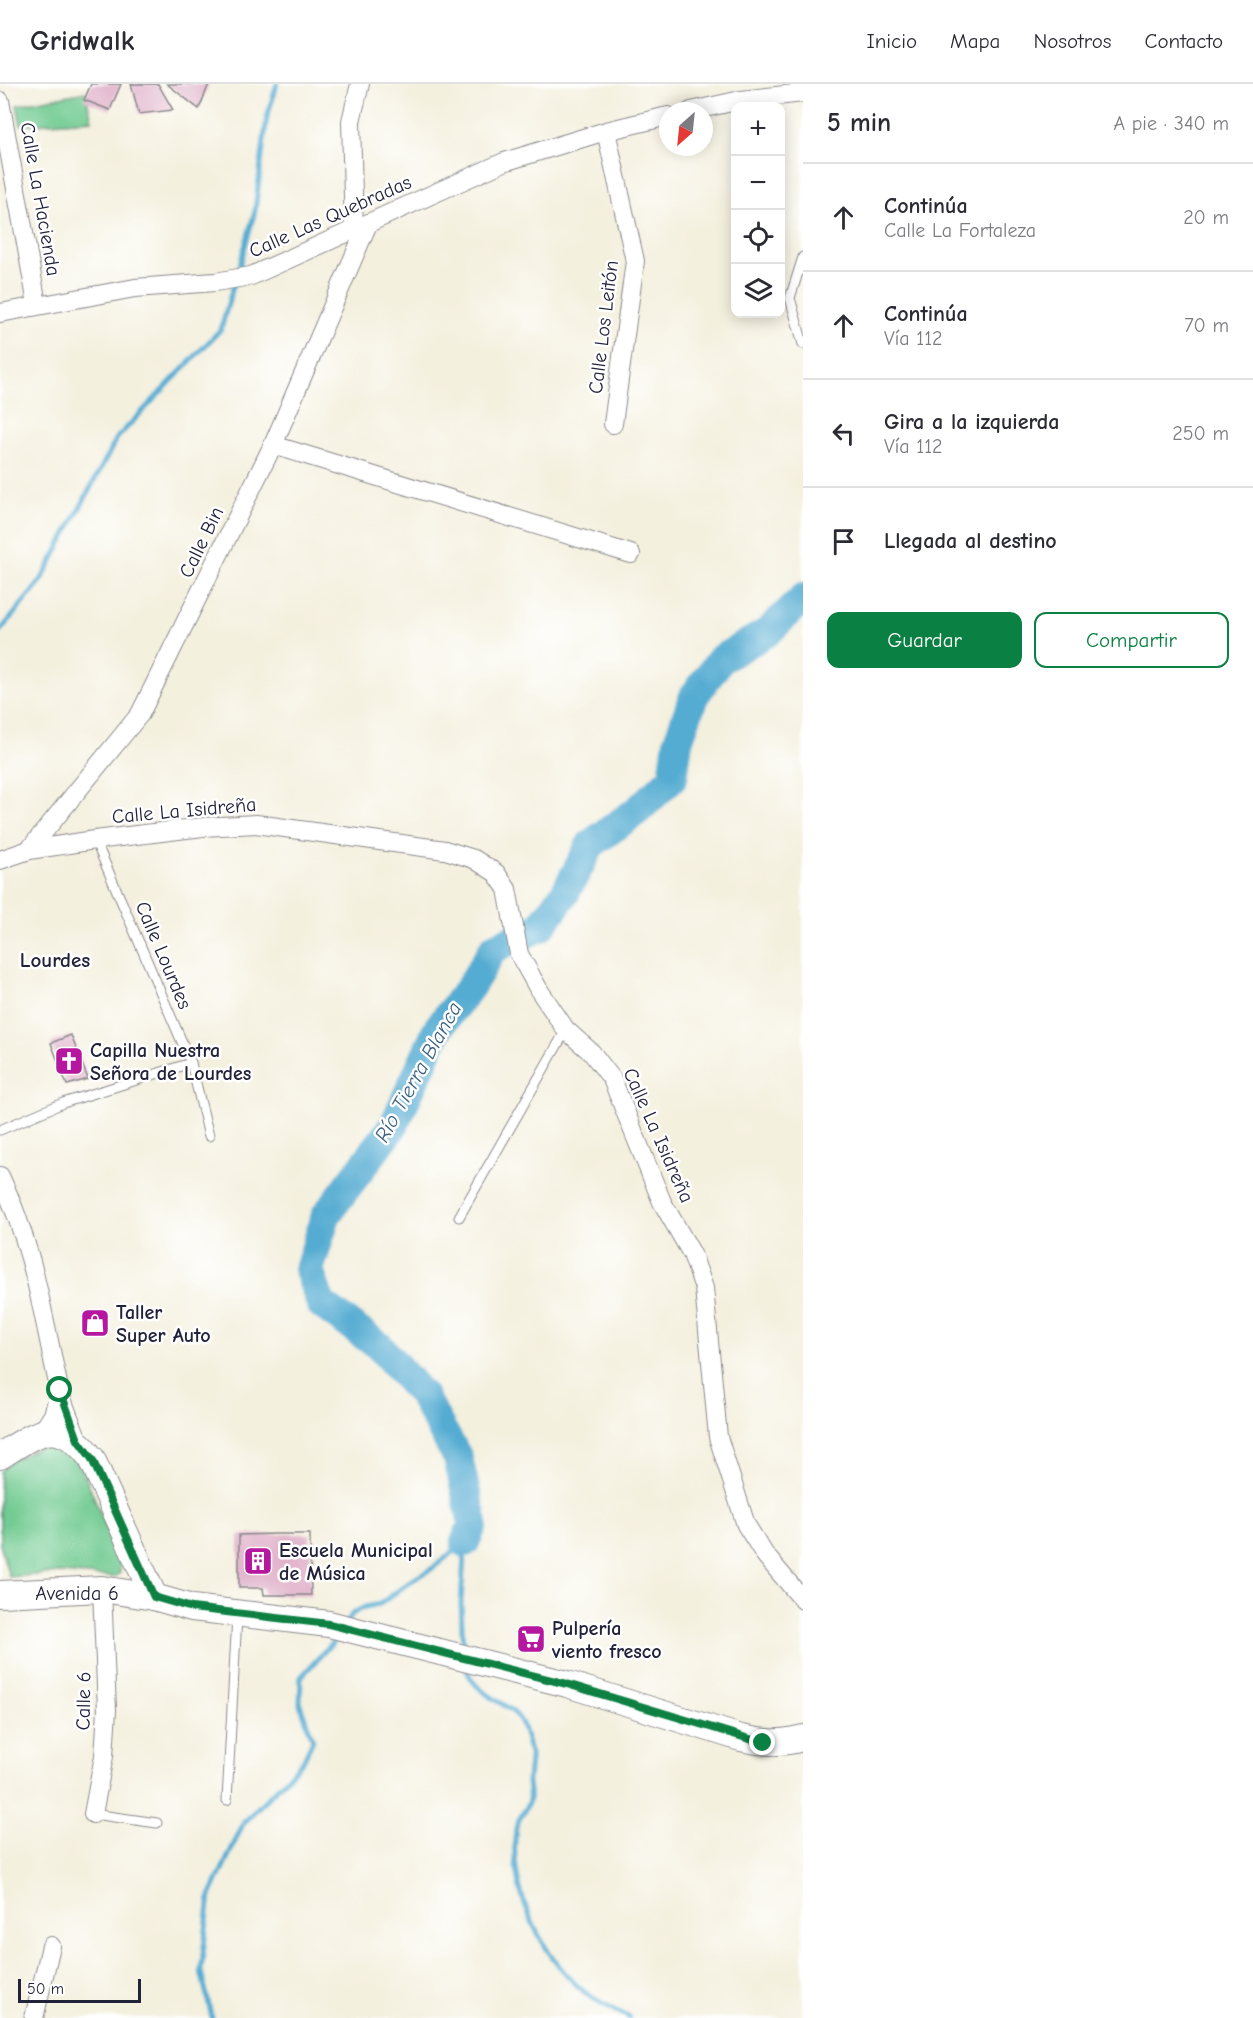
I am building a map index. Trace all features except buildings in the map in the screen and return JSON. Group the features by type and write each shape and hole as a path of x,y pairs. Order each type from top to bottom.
{"main road":[{"path":"0,1456 60,1434 92,1459 154,1597"},
{"path":"102,1589 120,1585 127,1580 134,1566 134,1552"},
{"name":"Avenida 6","path":"0,1594 102,1589 154,1597 177,1606 329,1624 567,1684 741,1738 763,1743 785,1742 803,1737"}],"street":[{"path":"360,84 351,121 361,229"},
{"path":"713,106 741,100 803,93"},
{"name":"Calle La Hacienda","path":"0,101 37,304"},
{"name":"Calle Las Quebradas","path":"0,313 37,304 135,288 215,282 251,276 361,229 483,170 606,131 659,118"},
{"name":"Calle Los Leitón","path":"606,131 635,261 613,424"},
{"name":"Calle Bin","path":"28,850 140,714 273,445 361,229"},
{"path":"273,445 631,554"},
{"name":"Calle La Isidreña","path":"0,860 28,850 95,840 203,827 255,824 445,849 474,859 496,873 507,889 519,954 566,1030 592,1053 612,1078 662,1202 692,1254 704,1288 718,1437 733,1489 746,1525 765,1555 803,1600"},
{"path":"0,1176 27,1238 49,1330 60,1390 60,1434"},
{"path":"60,1390 53,1415 60,1434"},
{"name":"Calle 6","path":"93,1814 104,1756 107,1710 102,1589"},
{"path":"34,2018 51,1946"}],"lane":[{"path":"803,257 790,297 803,344"},
{"name":"Calle Lourdes","path":"95,840 190,1063 209,1136"},
{"path":"459,1217 566,1030"},
{"path":"0,1130 63,1102 190,1063"},
{"path":"227,1800 237,1614"},
{"path":"93,1814 157,1823"}],"green space":[{"path":"85,92 92,120 21,125 17,105"},
{"path":"48,1443 60,1443 80,1464 120,1560 120,1573 114,1577 60,1573 9,1577 0,1544 0,1471 13,1460"}],"waterway":[{"path":"237,275 255,211 267,117 277,84"},
{"path":"0,631 41,581 117,438 221,329 234,283"},
{"name":"Río Tierra Blanca","path":"465,1542 473,1524 458,1458 422,1395 379,1346 321,1304 309,1270 326,1215 394,1125 438,1028 470,987 494,948 540,927 565,893 591,844 638,810 673,777 678,741 694,696 721,659 768,632 803,598"},
{"path":"348,1621 352,1614 365,1607 380,1604 433,1568 465,1542"},
{"path":"463,1651 461,1602 465,1542"},
{"path":"212,2018 201,1971 210,1896 244,1822 303,1761 313,1740 300,1704 301,1677 340,1634"},
{"path":"466,1666 477,1686 519,1718 529,1747 529,1799 517,1824 515,1851 522,1896 530,1917 540,1938 567,1975 588,1995 630,2018"}],"place":[{"name":"Capilla Nuestra Señora de Lourdes","path":"69,1061"},
{"name":"Taller Super Auto","path":"95,1323"},
{"name":"Escuela Municipal de Música","path":"258,1561"},
{"name":"Pulpería viento fresco","path":"531,1639"}],"district":[{"name":"Lourdes","path":"55,960"}],"route":[{"path":"60,1390 78,1440 92,1459 154,1597 177,1606 329,1624 567,1684 763,1743"}]}
